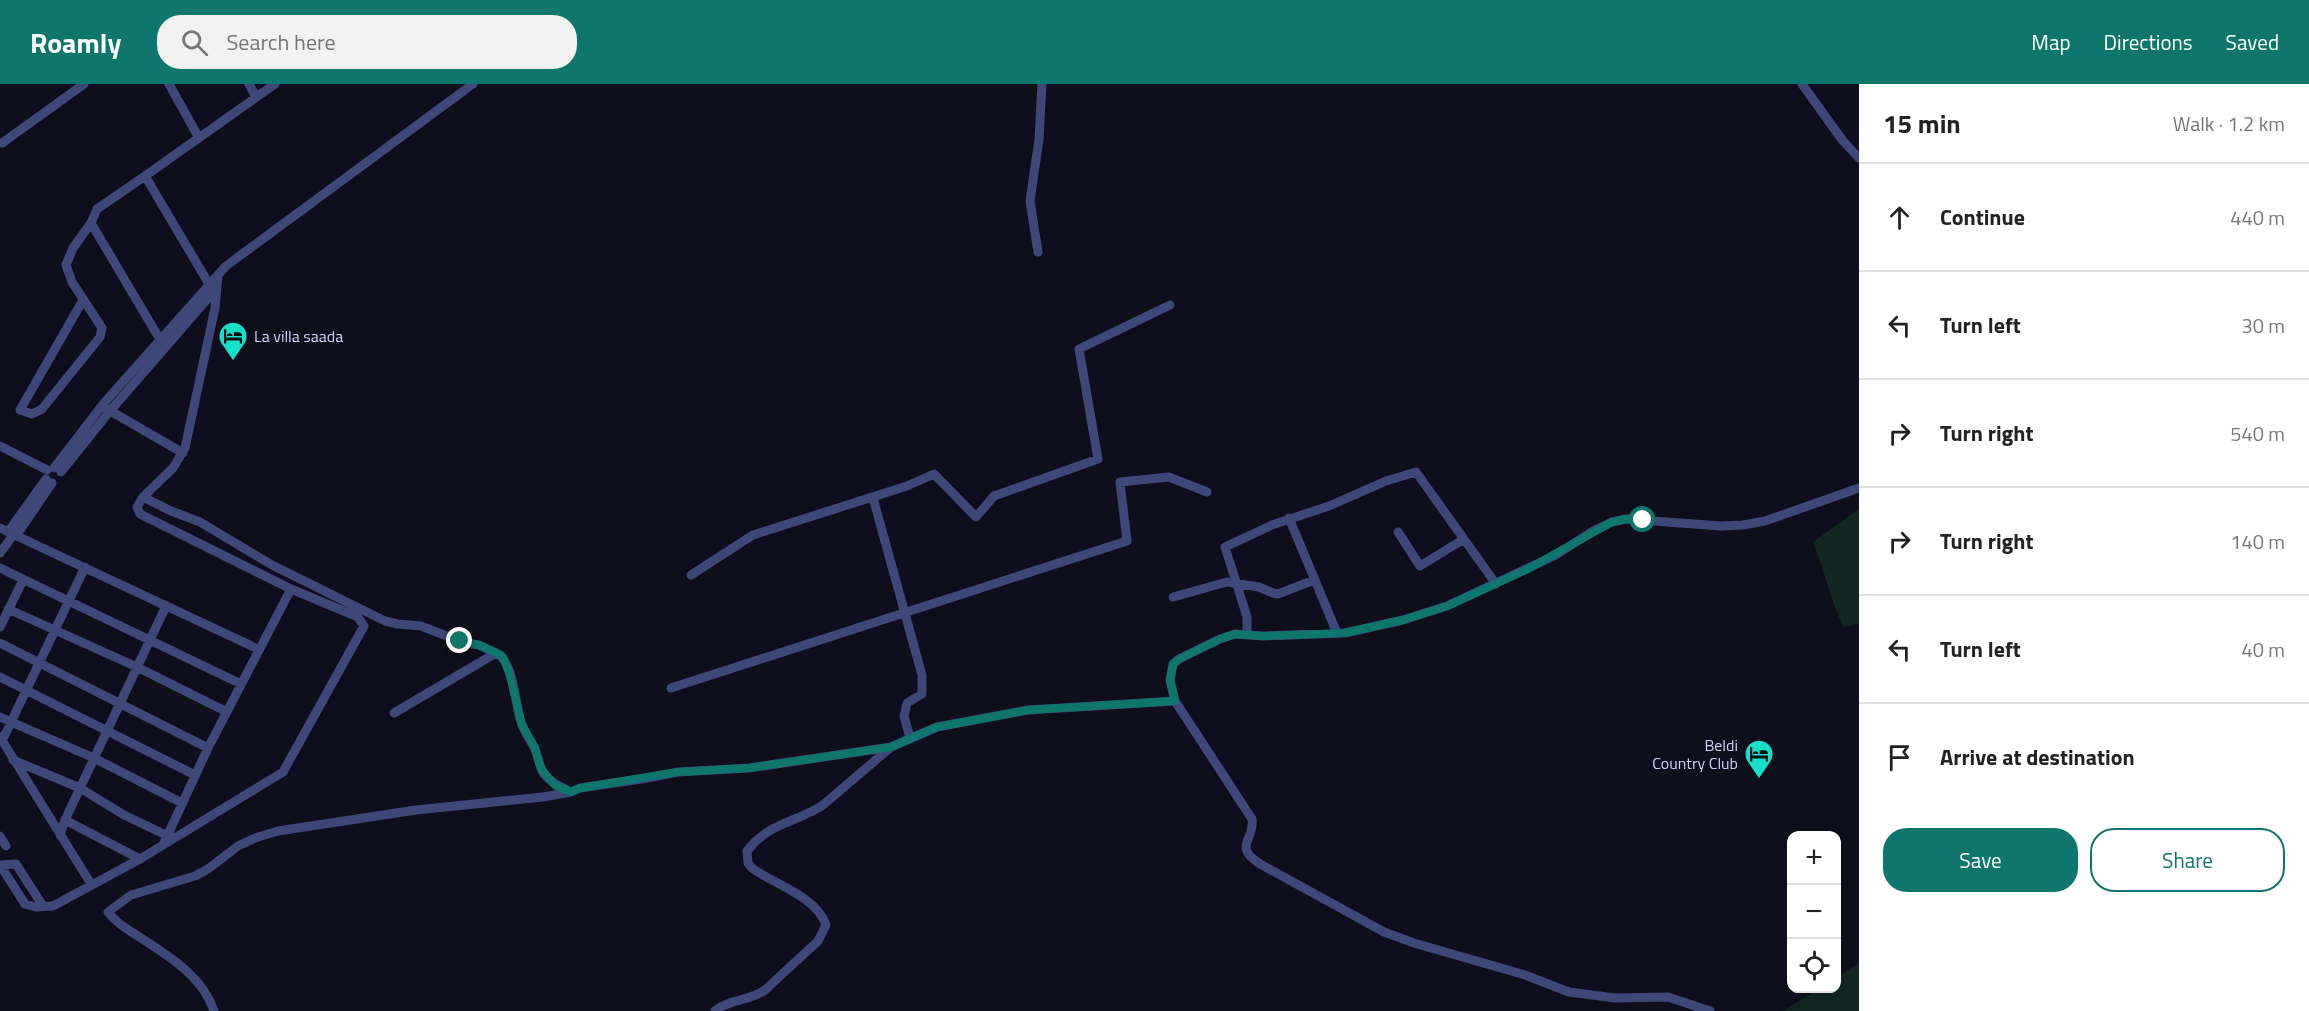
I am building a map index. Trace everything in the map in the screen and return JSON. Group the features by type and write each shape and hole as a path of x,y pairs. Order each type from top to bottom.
{"street":[{"path":"3,143 84,84"},
{"path":"169,84 199,138"},
{"path":"249,84 256,97"},
{"path":"43,906 16,864 0,865 25,904 43,906 53,906 140,859 164,840 282,772 364,627 358,617 291,589 140,514 137,507 143,497 173,468 187,442 206,352 214,288 218,275 230,261 473,84"},
{"path":"1038,252 1030,201 1039,139 1042,84"},
{"path":"1802,84 1843,141 1859,158"},
{"path":"83,300 20,410 32,414 42,409 100,337 102,328 72,282 66,265 73,248 91,223 97,209 269,86"},
{"path":"145,176 214,288"},
{"path":"91,223 162,344"},
{"path":"0,553 10,532 52,474 162,344 214,288"},
{"path":"691,575 753,535 873,498 934,474 976,517 994,496 1098,459 1079,349 1170,305"},
{"path":"106,409 183,453"},
{"path":"0,446 52,474"},
{"path":"1247,634 1247,617 1225,548 1289,518 1329,506 1386,481 1416,472 1496,584"},
{"path":"671,688 1127,541 1120,482 1169,477 1207,492"},
{"path":"1710,1011 1668,997 1615,998 1569,992 1525,975 1414,943 1384,932 1260,864 1252,858 1245,847 1253,824 1249,813 1175,701 1170,671 1179,659 1235,634 1263,636 1337,633 1403,620 1447,606 1554,556 1593,531 1612,522 1626,519 1721,526 1743,525 1765,521 1859,488"},
{"path":"143,497 200,522 272,565 385,621 421,626 465,643 479,645 501,655 506,664 522,725 535,748 541,769 555,785 571,792"},
{"path":"873,498 922,675 922,693 907,703 904,716 910,738"},
{"path":"1289,518 1337,633"},
{"path":"10,532 258,649"},
{"path":"1398,532 1420,566 1464,539"},
{"path":"84,567 11,723 1,739 91,884"},
{"path":"0,568 241,684"},
{"path":"0,627 23,580"},
{"path":"1173,597 1227,582 1259,586 1278,594 1314,580"},
{"path":"164,840 258,649 291,589"},
{"path":"60,835 166,606"},
{"path":"8,609 137,667 227,712"},
{"path":"0,643 40,661 208,748"},
{"path":"394,713 496,653"},
{"path":"0,677 195,775"},
{"path":"715,1011 765,990 818,941 826,925 823,917 809,903 752,868 748,863 747,851 752,844 776,826 811,813 823,805 891,747 929,729 955,722 1028,710 1175,701"},
{"path":"0,717 94,758 182,803"},
{"path":"214,1011 210,998 192,976 123,927 108,912 131,895 195,876 238,846 255,838 278,831 416,810 571,792 580,788 678,772 749,768 891,747"},
{"path":"13,760 80,788 164,840"},
{"path":"65,820 140,859"},
{"path":"0,836 6,846"}],"green space":[{"path":"1859,509 1859,623 1844,628 1813,542"},
{"path":"1859,963 1859,1011 1783,1011 1812,993 1841,993 1841,974"}],"place":[{"name":"La villa saada","path":"233,362"},
{"name":"Beldi Country Club","path":"1759,780"}],"route":[{"path":"460,641 479,645 501,655 504,659 522,725 535,748 544,775 555,785 571,792 580,788 678,772 749,768 891,747 937,727 981,717 1028,710 1175,701 1170,680 1173,664 1207,644 1235,634 1263,636 1344,633 1403,620 1447,606 1528,569 1612,522 1626,519 1643,520"}]}
